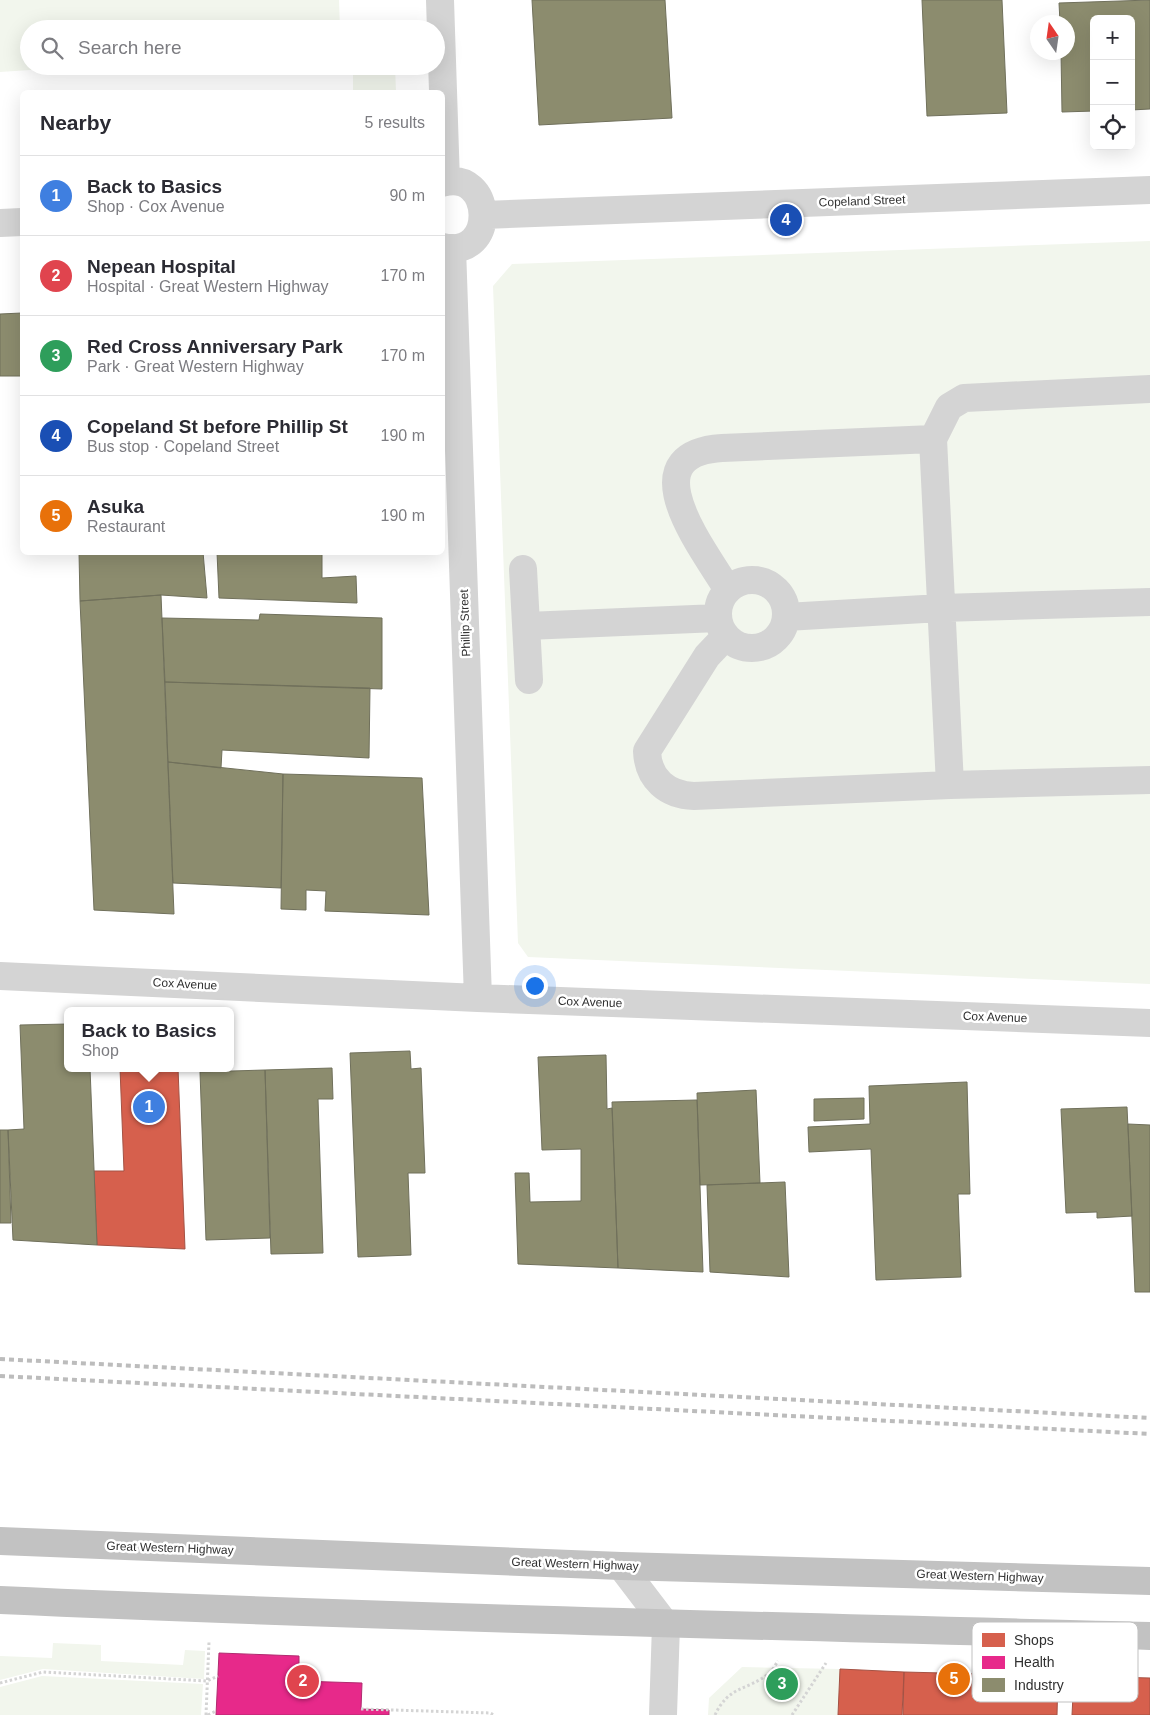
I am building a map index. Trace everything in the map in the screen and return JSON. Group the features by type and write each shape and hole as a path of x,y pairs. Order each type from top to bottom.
{"highway":[{"name":"Great Western Highway","path":"0,1541 621,1566 1150,1581"},
{"path":"0,1600 274,1612 666,1625 972,1632"}],"street":[{"path":"440,0 440,20"},
{"path":"442,75 442,90"},
{"path":"445,182 458,182 477,194 484,214 482,226 477,236 468,243 447,247"},
{"name":"Copeland Street","path":"484,214 1150,190"},
{"path":"0,223 20,222"},
{"name":"Phillip Street","path":"447,247 478,998"},
{"path":"950,785 933,439 950,407 964,398 1150,389"},
{"path":"728,590 682,514 676,497 676,484 680,466 697,452 722,448 933,439"},
{"path":"523,569 529,680"},
{"path":"749,580 771,586 780,595 785,605 786,617 783,628 777,637 763,646 746,647 735,644 722,627 719,608 728,590 749,580"},
{"path":"786,617 941,608 1150,602"},
{"path":"527,626 722,627"},
{"path":"722,627 707,656 647,750 648,766 667,789 677,795 694,796 950,785 1150,780"},
{"name":"Cox Avenue","path":"0,976 478,998 1150,1023"},
{"path":"621,1566 666,1625 663,1715"}],"path":[{"path":"209,1642 207,1715 216,1711"},
{"path":"715,1715 720,1704 735,1690 769,1674 778,1661"},
{"path":"792,1715 826,1663"},
{"path":"0,1683 43,1672 207,1681 218,1676"},
{"path":"361,1709 490,1713 494,1715"}],"shaded area":[{"path":"0,0 339,0 340,20 20,20 20,71 0,72"},
{"path":"353,75 395,75 396,90 353,90"},
{"path":"1150,241 1150,984 528,957 518,943 493,286 512,264"},
{"path":"53,1643 101,1645 101,1661 183,1665 185,1650 205,1651 204,1679 43,1669 0,1680 0,1656 52,1658"},
{"path":"742,1667 840,1669 838,1715 708,1715 709,1698"},
{"path":"42,1676 203,1684 201,1715 0,1715 0,1687"}],"building: Shops":[{"path":"120,1072 178,1072 185,1249 97,1245 94,1171 124,1171"},
{"path":"840,1669 904,1672 902,1715 838,1715"},
{"path":"904,1672 972,1674 972,1702 1057,1702 1057,1715 903,1715"},
{"path":"1138,1678 1150,1678 1150,1715 1072,1715 1073,1702 1138,1702"}],"building: Health":[{"path":"219,1653 299,1656 299,1681 362,1683 361,1709 389,1710 389,1715 216,1715"}],"building: Industry":[{"path":"532,0 665,0 672,118 539,125"},
{"path":"922,0 1002,0 1007,113 927,116"},
{"path":"1150,0 1150,109 1135,110 1135,15 1090,15 1090,111 1062,112 1061,60 1075,60 1075,15 1060,15 1059,3"},
{"path":"20,313 20,376 0,376 0,314"},
{"path":"79,555 203,555 207,598 161,595 80,601"},
{"path":"217,555 322,555 322,578 356,576 357,603 219,598"},
{"path":"161,595 174,914 94,910 80,601"},
{"path":"260,614 382,618 382,689 165,682 162,618 259,620"},
{"path":"165,682 370,688 369,758 222,750 221,768 168,762"},
{"path":"168,762 283,774 281,888 173,883"},
{"path":"283,774 422,778 429,915 325,911 326,891 306,890 306,910 281,909"},
{"path":"64,1024 64,1072 90,1072 97,1245 13,1240 8,1130 24,1129 20,1025"},
{"path":"410,1051 411,1069 421,1068 425,1173 408,1173 411,1255 358,1257 350,1053"},
{"path":"606,1055 607,1109 612,1108 618,1268 518,1264 515,1173 529,1173 530,1202 581,1201 581,1149 542,1150 538,1057"},
{"path":"332,1068 333,1099 318,1099 323,1253 271,1254 265,1070"},
{"path":"265,1070 270,1238 206,1240 200,1072"},
{"path":"967,1082 970,1194 958,1194 961,1277 876,1280 871,1149 809,1152 808,1127 870,1124 869,1086"},
{"path":"756,1090 760,1183 700,1185 697,1093"},
{"path":"864,1098 864,1119 814,1121 814,1099"},
{"path":"697,1100 703,1272 618,1268 612,1102"},
{"path":"1127,1107 1132,1216 1097,1218 1097,1212 1066,1213 1061,1109"},
{"path":"1128,1124 1150,1125 1150,1292 1135,1292"},
{"path":"0,1130 8,1130 11,1223 0,1223"},
{"path":"785,1182 789,1277 710,1272 707,1185"}],"railway":[{"path":"0,1359 1150,1418"},
{"path":"0,1376 1150,1434"}],"place":[{"name":"Copeland St before Phillip St","path":"786,220"},
{"name":"Back to Basics","path":"149,1107"},
{"name":"Asuka","path":"954,1679"},
{"name":"Nepean Hospital","path":"303,1681"},
{"name":"Red Cross Anniversary Park","path":"782,1684"}]}
